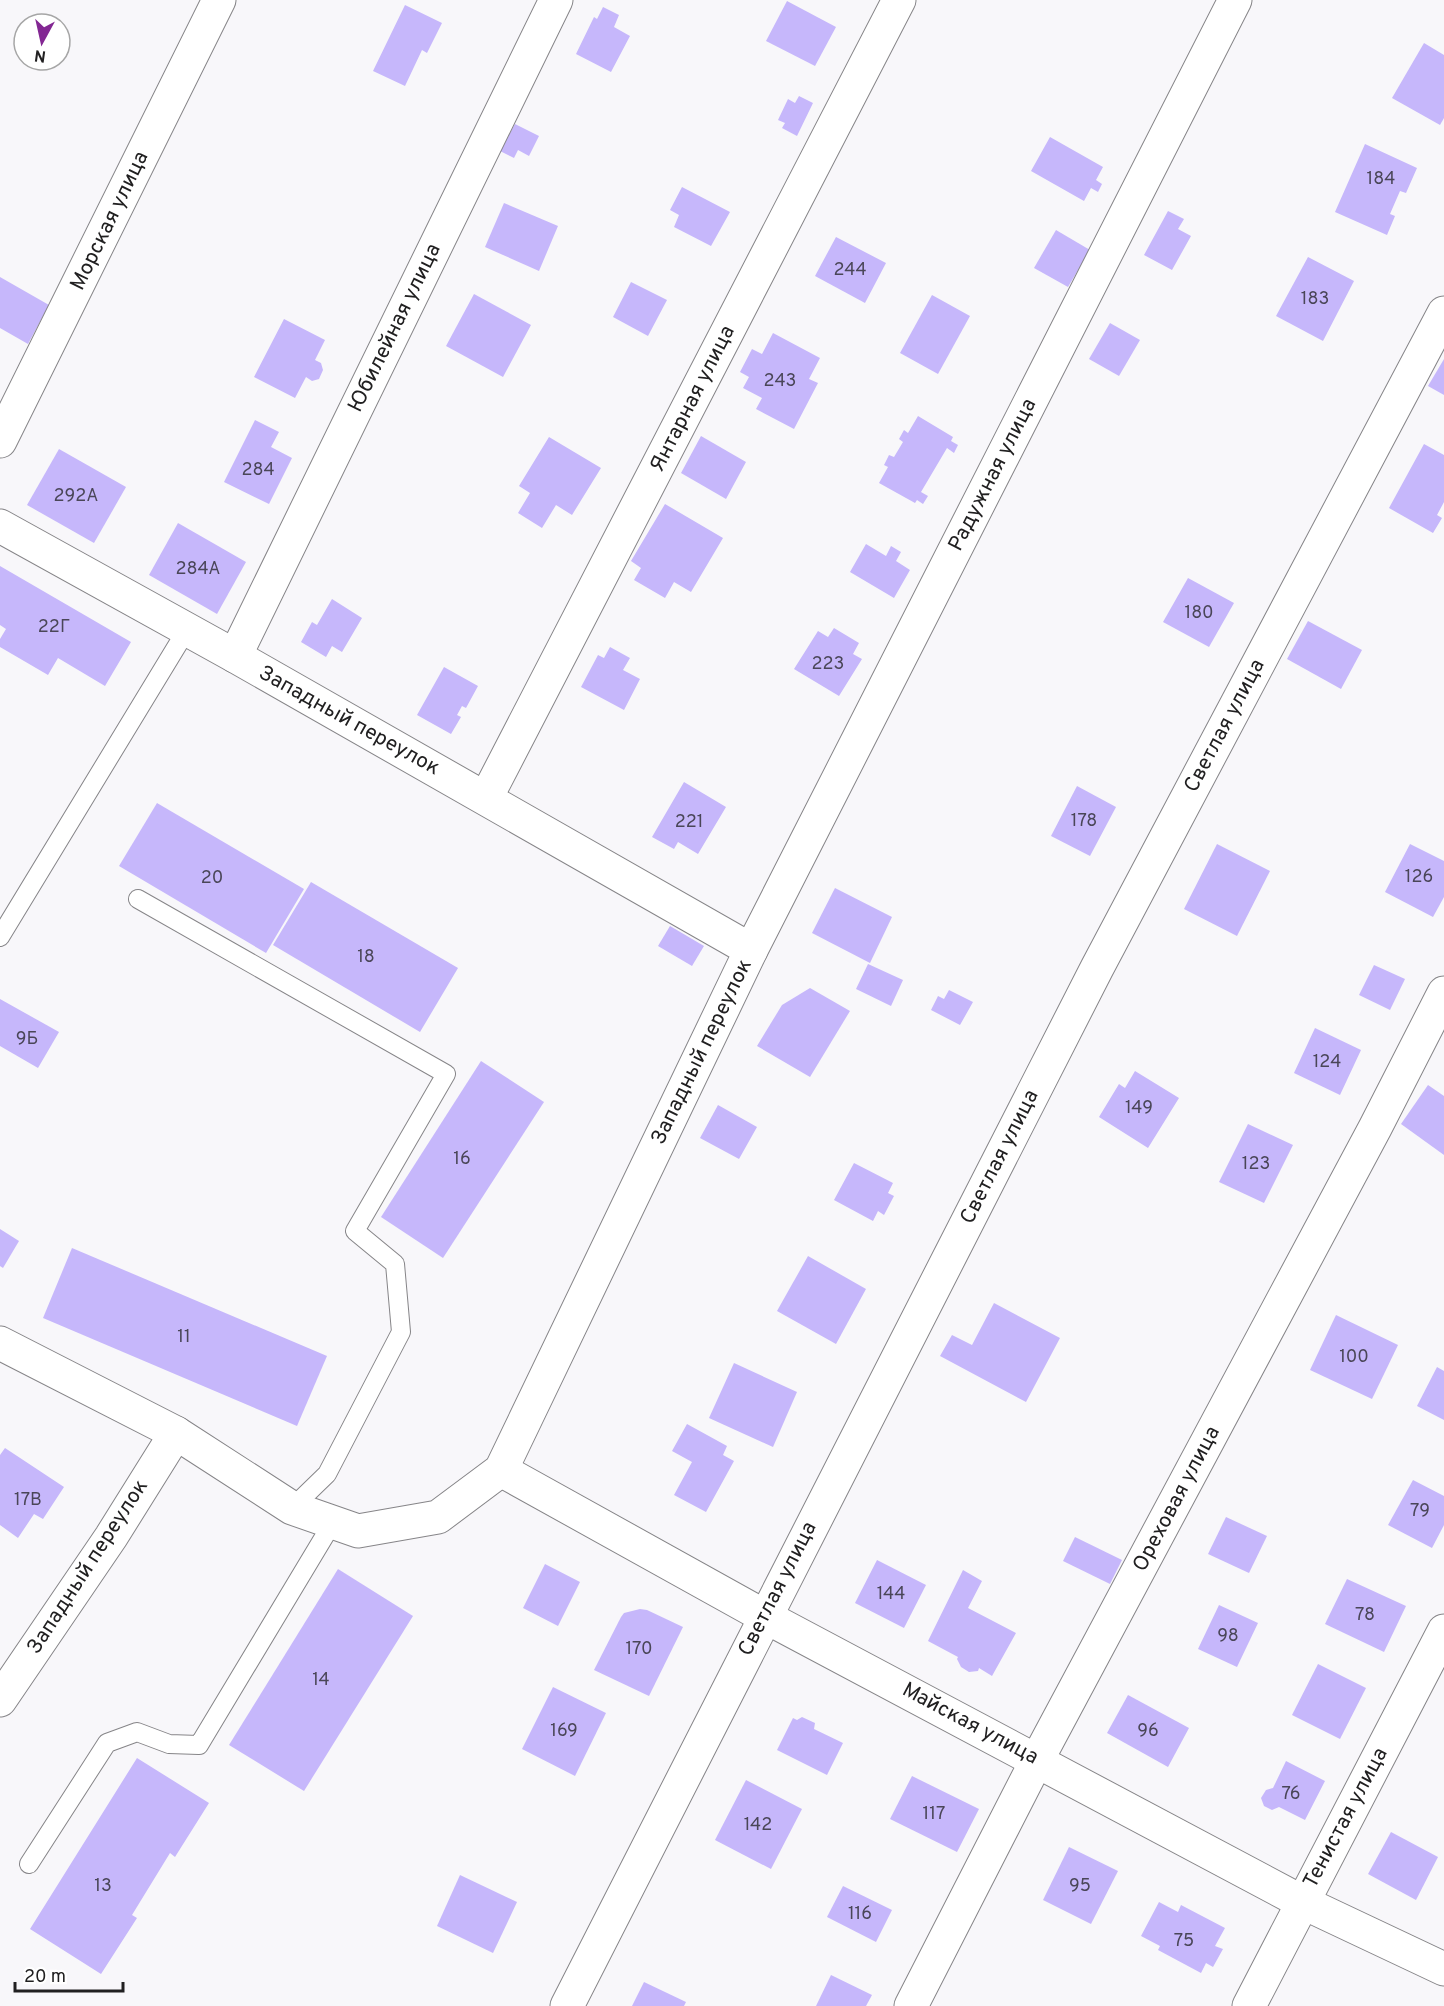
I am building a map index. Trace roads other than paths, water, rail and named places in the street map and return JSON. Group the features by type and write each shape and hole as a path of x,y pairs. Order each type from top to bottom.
{"street":[{"name":"Морская улица","path":"0,441 219,0"},
{"name":"Юбилейная улица","path":"235,656 556,0"},
{"name":"Янтарная улица","path":"486,798 899,0"},
{"name":"Радужная улица","path":"752,950 1235,0"},
{"name":"Светлая улица","path":"567,2006 1096,968 1444,313"},
{"name":"Западный переулок","path":"0,526 186,631 235,656 752,950 501,1470 438,1517 358,1531 292,1508 176,1433 0,1343"},
{"name":"Ореховая улица","path":"911,2006 1037,1760 1444,993"},
{"name":"Западный переулок","path":"0,1700 111,1537 176,1433"},
{"name":"Майская улица","path":"501,1470 764,1616 1302,1902 1444,1969"},
{"name":"Тенистая улица","path":"1249,2006 1444,1631"}],"lane":[{"path":"0,937 186,631"},
{"path":"138,899 446,1074 355,1231 395,1264 401,1332 327,1474 292,1508"},
{"path":"28,1864 106,1743 137,1732 169,1744 199,1745 333,1522"}]}
